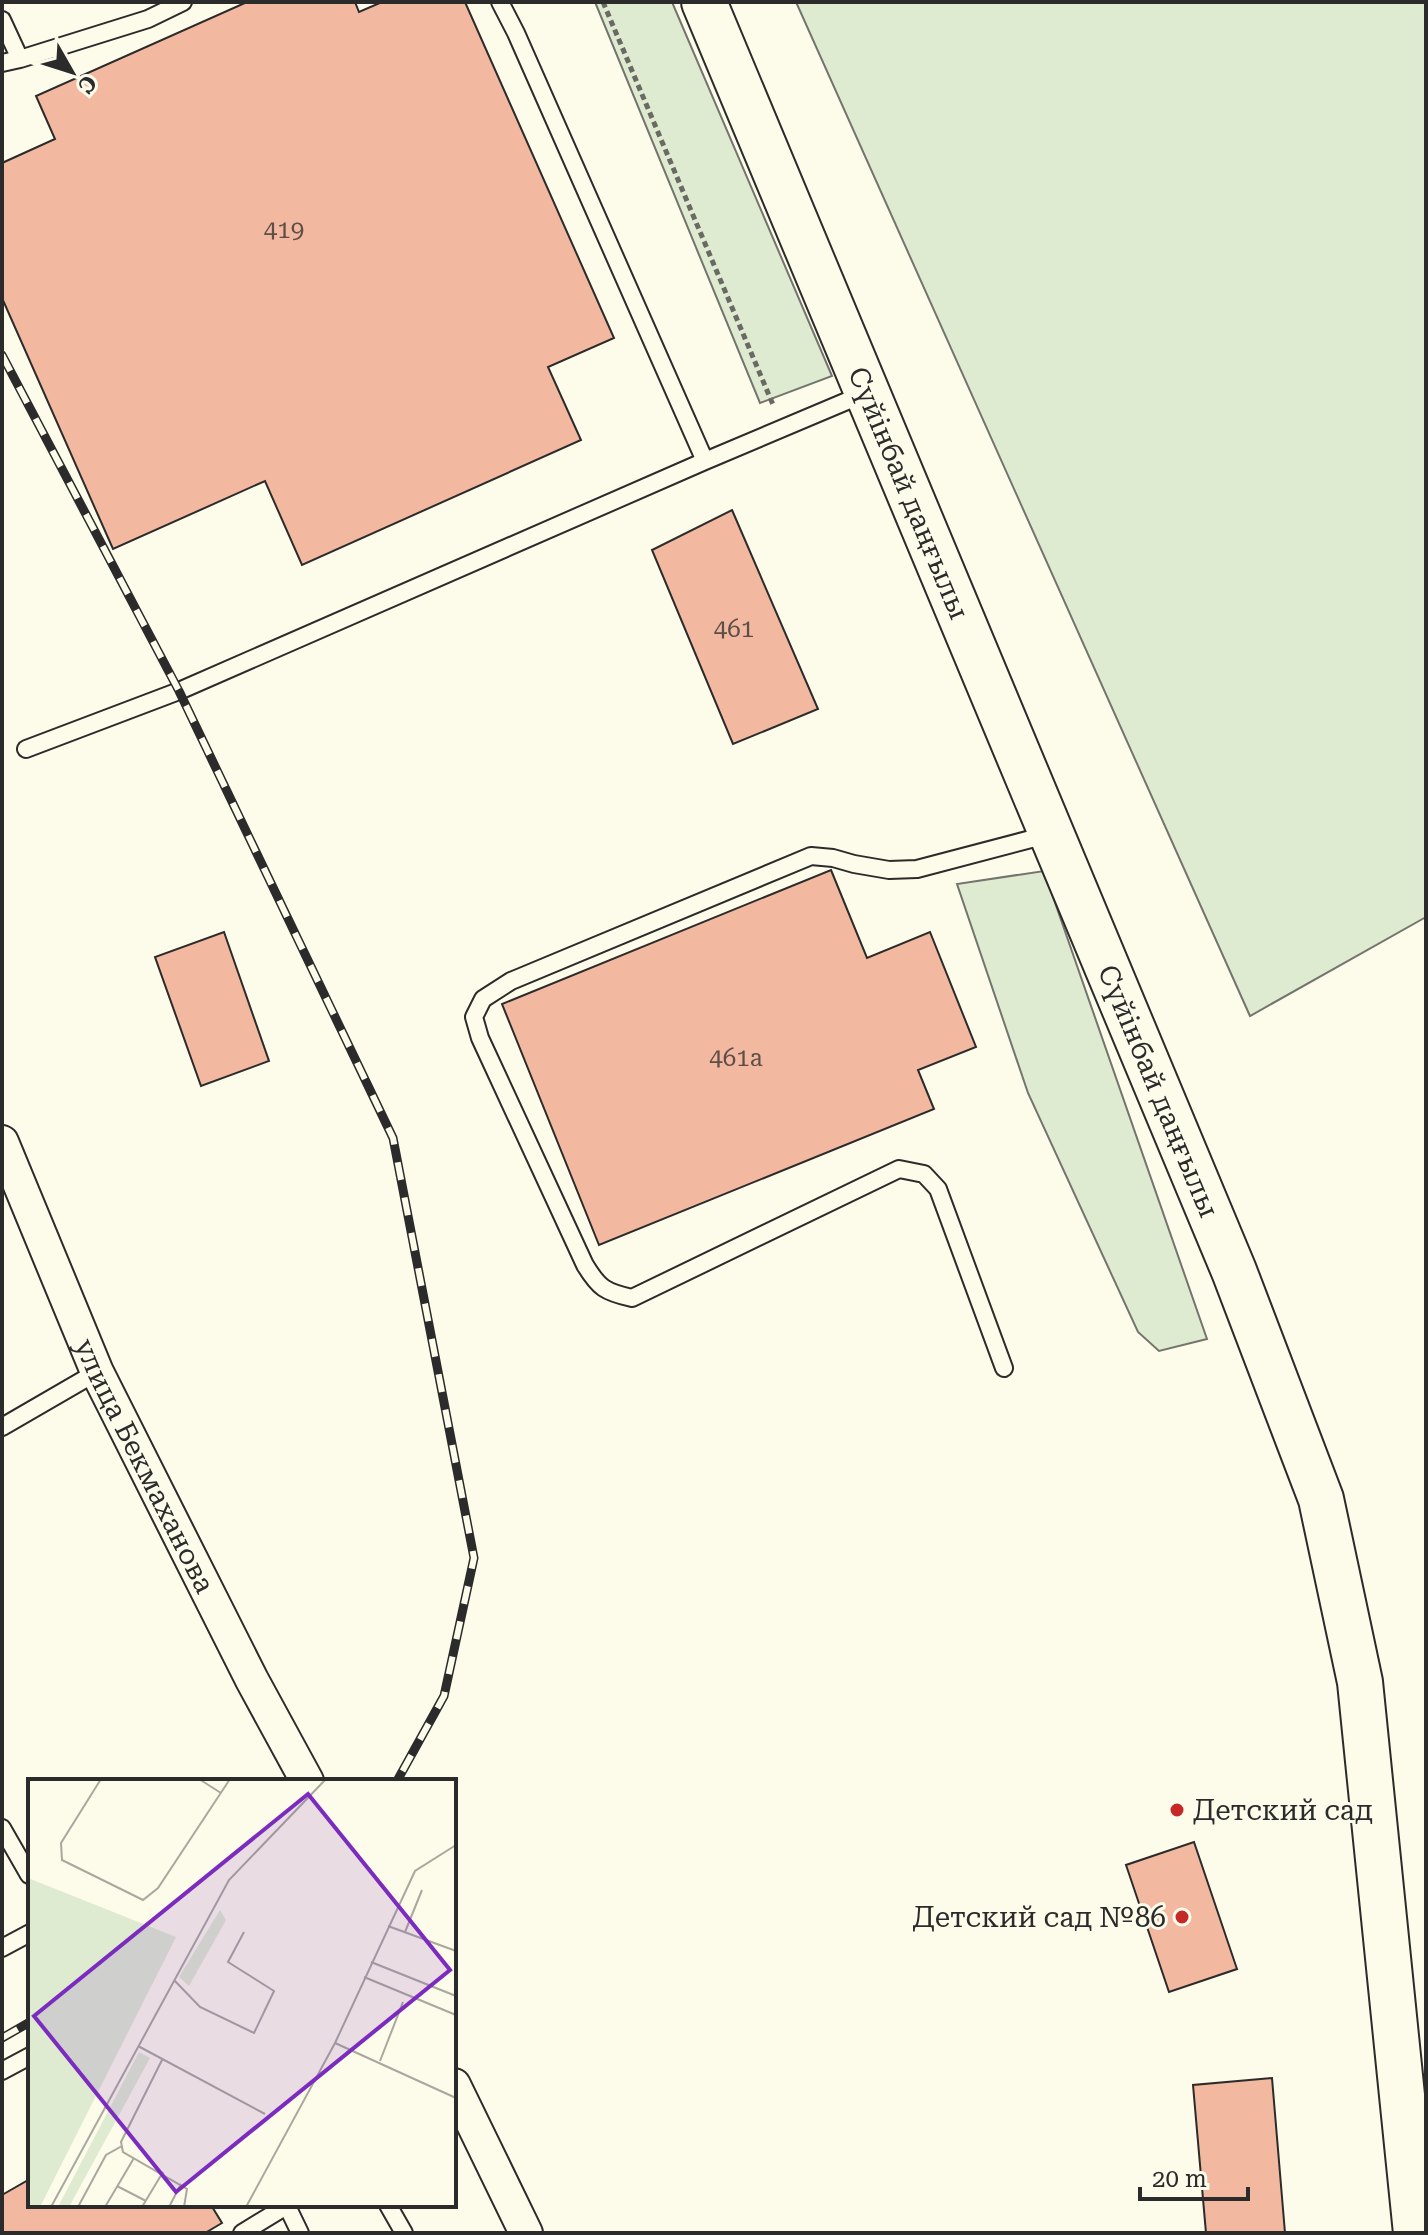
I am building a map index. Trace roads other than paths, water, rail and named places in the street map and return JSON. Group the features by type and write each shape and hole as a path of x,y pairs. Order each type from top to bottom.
{"main road":[{"name":"Сүйінбай даңғылы","path":"704,2 1234,1271 1321,1499 1360,1682 1416,2233"}],"street":[{"name":"улица Бекмаханова","path":"2,1142 97,1372 252,1680 306,1779"},
{"path":"456,2095 526,2233"}],"lane":[{"path":"141,2 148,19"},
{"path":"2,63 148,19 183,2"},
{"path":"500,2 705,461"},
{"path":"2,20 20,59"},
{"path":"26,749 179,691 867,392"},
{"path":"1004,1368 938,1189 924,1174 899,1169 632,1298 611,1293 597,1285 578,1251 480,1038 474,1017 483,999 511,981 811,856 889,870 917,869 1052,834"},
{"path":"2,1427 97,1372"},
{"path":"2,1828 28,1873"},
{"path":"2,1948 28,1934"},
{"path":"2,2071 28,2057"},
{"path":"242,2233 285,2207"},
{"path":"289,2207 300,2233"},
{"path":"389,2207 404,2233"}],"railway":[{"path":"2,355 179,691 393,1138 474,1558 444,1696 398,1779"},
{"path":"2,2038 28,2023"}],"place":[{"name":"Детский сад","path":"1177,1810"},
{"name":"Детский сад №86","path":"1182,1917"}]}
